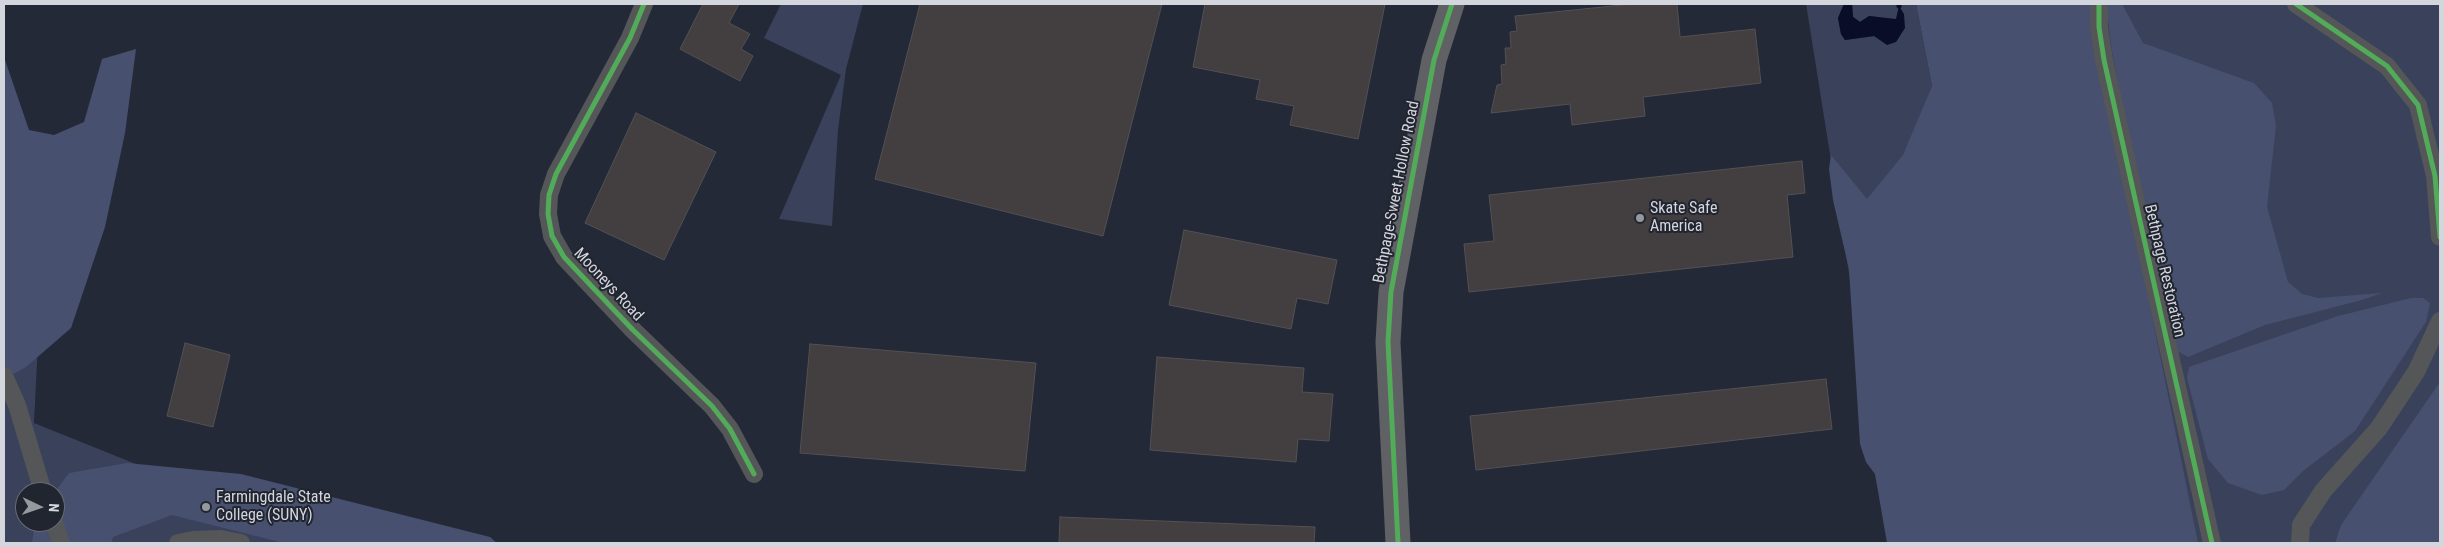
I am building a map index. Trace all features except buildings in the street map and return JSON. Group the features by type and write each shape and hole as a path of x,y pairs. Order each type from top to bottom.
{"main road":[{"name":"Bethpage-Sweet Hollow Road","path":"1398,543 1388,342 1391,292 1434,60 1452,4"}],"street":[{"name":"Mooneys Road","path":"644,4 630,38 556,174 549,196 548,214 552,236 570,264 712,406 730,429 754,474"},
{"name":"Bethpage Restoration","path":"2099,4 2099,26 2104,60 2212,543"},
{"path":"2296,4 2387,66 2418,106 2435,176 2440,237"},
{"path":"2300,543 2301,526 2323,491 2379,428 2416,372 2440,321"},
{"path":"4,376 17,405 40,482"},
{"path":"178,543 193,540 221,539 241,543"}],"shaded area":[{"path":"4,4 1806,4 1892,543 126,543 151,470 34,423 45,208 4,99"},
{"path":"781,4 863,4 846,69 838,130 832,226 779,219 841,75 764,38"},
{"path":"1806,4 1844,4 1838,18 1841,34 1845,40 1874,36 1896,42 1904,28 1899,7 1896,20 1869,16 1860,22 1853,17 1852,4 1916,4 1932,86 1914,132 1947,122 1927,4 2440,4 2440,543 1892,543"},
{"path":"1844,4 1852,4 1853,17 1860,22 1869,16 1896,19 1899,6 1904,14 1905,28 1896,42 1887,45 1874,36 1845,40 1841,34 1838,18"},
{"path":"1916,4 2095,4 2097,45 2198,543 1887,543 1875,474 1866,462 1860,444 1849,269 1833,200 1829,169 1831,155 1867,199 1903,155 1932,86"},
{"path":"2108,4 2122,4 2143,43 2254,83 2272,103 2276,125 2267,207 2288,282 2302,294 2318,298 2382,293 2265,325 2188,357 2177,351 2133,163 2112,51 2107,12"},
{"path":"136,49 125,133 105,227 71,328 26,367 4,379 4,57 29,130 54,135 84,122 102,59"},
{"path":"4,99 45,208 34,423 151,470 396,543 4,543"},
{"path":"2411,298 2423,298 2430,303 2426,322 2355,431 2303,471 2284,490 2262,495 2228,483 2208,459 2187,378 2189,367 2338,316"},
{"path":"2440,382 2440,543 2335,543 2341,525"},
{"path":"127,463 241,474 490,537 497,543 284,543 172,515 113,537 111,543 32,543 34,532 65,532 65,482 62,482 69,473"}],"cycle path":[{"path":"644,4 630,38 556,174 549,195 548,214 552,236 564,257 633,330 712,406 730,429 754,474"},
{"path":"1398,543 1388,342 1391,292 1434,60 1452,4"},
{"path":"2099,4 2099,27 2104,60 2212,543"},
{"path":"2296,4 2387,66 2418,105 2435,176 2440,237"}],"place":[{"name":"Skate Safe America","path":"1640,218"},
{"name":"Farmingdale State College (SUNY)","path":"206,507"}]}
